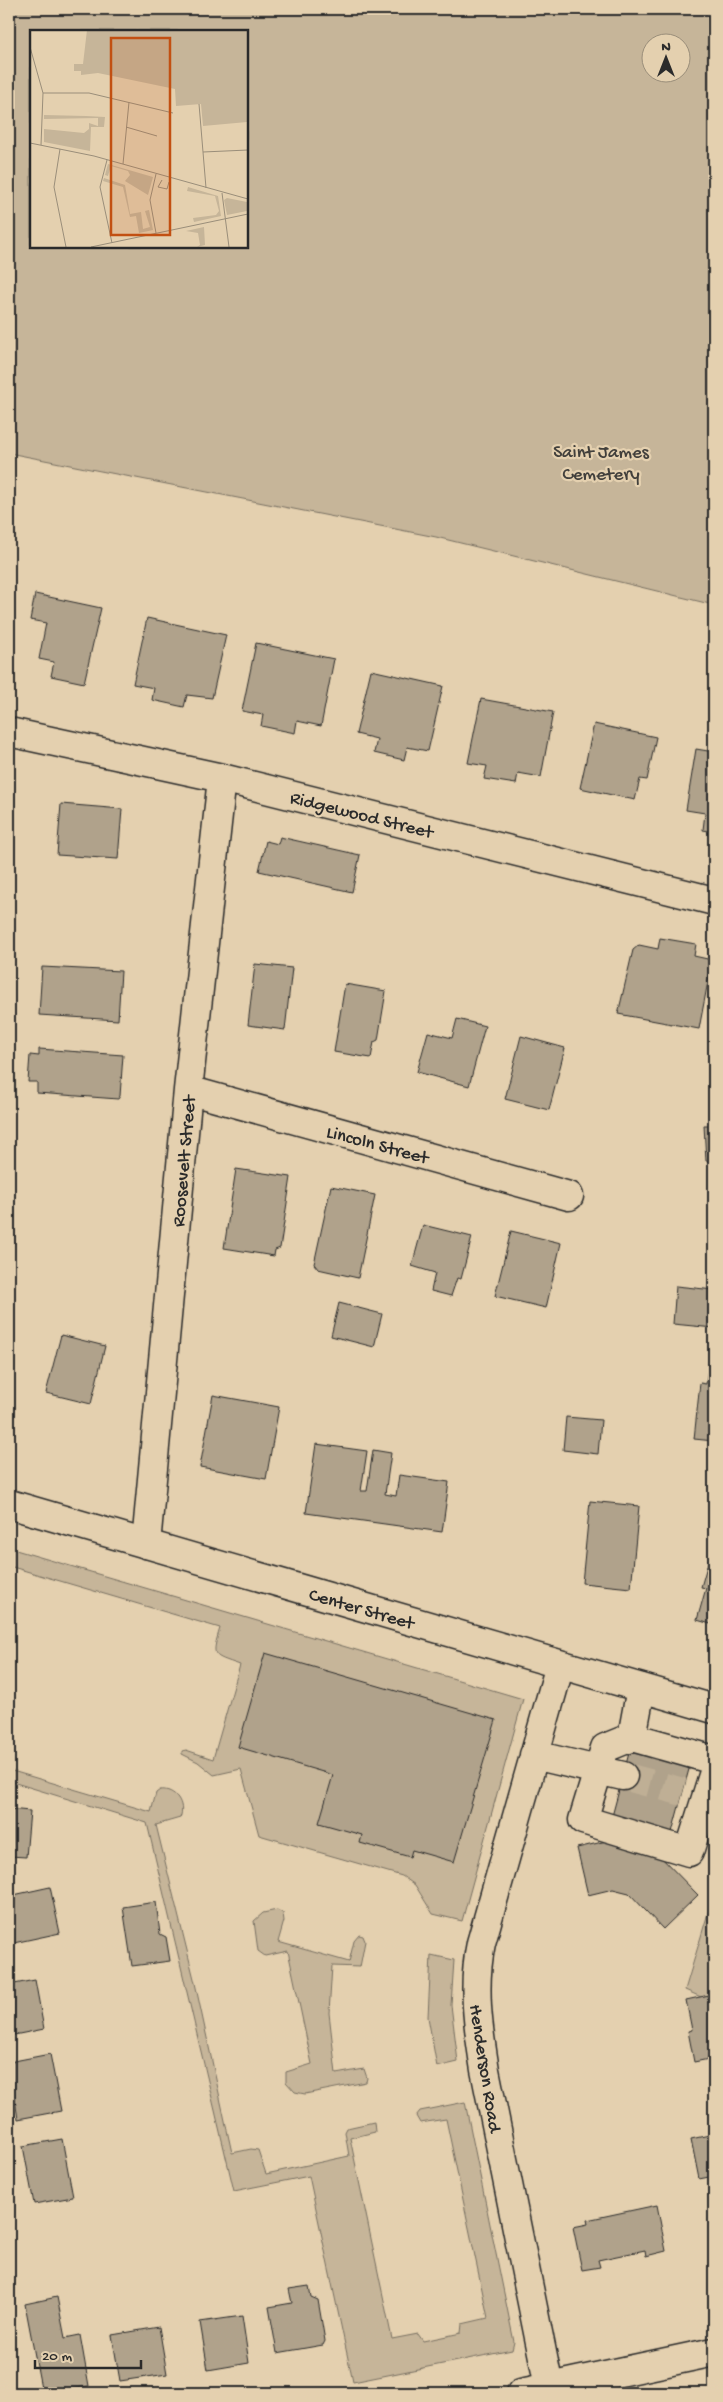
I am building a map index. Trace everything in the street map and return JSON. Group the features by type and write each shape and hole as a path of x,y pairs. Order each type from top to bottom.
{"street":[{"name":"Ridgewood Street","path":"9,732 222,778 714,901"},
{"name":"Roosevelt Street","path":"146,1544 188,1090 222,778"},
{"name":"Lincoln Street","path":"188,1090 569,1196"},
{"name":"Center Street","path":"9,1504 714,1709"},
{"name":"Henderson Road","path":"549,2387 493,2113 478,2027 476,1973 481,1943 560,1664"},
{"path":"632,1737 641,1688"},
{"path":"701,1787 689,1852 583,1820 611,1774 606,1748 632,1737 714,1760"},
{"path":"534,1755 611,1774"},
{"path":"520,2393 714,2352"}],"green space":[{"name":"Saint James Cemetery","path":"9,9 714,9 714,605 436,537 9,453"},
{"path":"9,1548 523,1699 462,1921 433,1914 415,1885 402,1876 259,1835 241,1769 214,1775 198,1762 182,1754 182,1751 186,1750 213,1759 240,1665 216,1654 215,1645 220,1628 9,1566"},
{"path":"9,1770 151,1812 156,1793 160,1790 175,1794 178,1798 182,1807 180,1818 156,1825 195,1983 232,2153 251,2149 258,2150 266,2174 349,2156 345,2132 347,2128 374,2122 375,2132 350,2138 392,2339 418,2334 423,2341 461,2333 462,2324 488,2318 446,2119 420,2123 416,2116 420,2111 465,2102 514,2342 512,2350 353,2382 309,2176 234,2191 147,1823 9,1781"},
{"path":"714,1893 712,1927 714,1928 714,1994 701,1997 685,1990"},
{"path":"277,1910 283,1913 284,1921 278,1942 349,1962 354,1941 359,1935 363,1936 365,1941 360,1967 332,1966 329,2013 336,2074 364,2069 367,2078 366,2082 305,2094 295,2092 286,2082 286,2072 312,2064 288,1951 265,1956 258,1951 254,1921 263,1913"},
{"path":"431,1955 454,1960 451,2005 458,2062 437,2067 428,2017"}],"building":[{"path":"35,594 101,608 84,683 51,676 54,662 39,659 46,623 30,620"},
{"path":"147,618 226,635 212,698 187,695 184,707 152,700 154,688 133,684"},
{"path":"256,643 334,659 321,726 297,721 295,733 261,726 263,715 242,711"},
{"path":"371,670 443,686 428,751 407,747 404,760 374,753 377,739 356,734"},
{"path":"481,699 553,712 541,777 518,773 516,784 484,779 487,766 468,763"},
{"path":"594,724 656,737 647,780 640,779 635,800 580,788"},
{"path":"696,749 714,752 714,832 703,830 705,813 686,810"},
{"path":"61,804 122,809 118,859 57,855"},
{"path":"280,837 360,855 352,892 259,871 266,841 278,844"},
{"path":"660,938 696,944 694,956 712,960 699,1029 618,1014 633,950 639,945 658,949"},
{"path":"255,964 292,968 285,1030 248,1025"},
{"path":"42,967 121,971 118,1020 39,1015"},
{"path":"345,984 386,991 378,1040 374,1042 371,1058 334,1052"},
{"path":"457,1019 485,1026 469,1086 417,1072 428,1032 452,1038"},
{"path":"521,1036 565,1048 549,1110 505,1099"},
{"path":"39,1049 123,1055 120,1096 118,1099 37,1093 37,1082 28,1082 30,1055 39,1056"},
{"path":"704,1125 714,1125 714,1161 706,1161"},
{"path":"236,1169 291,1177 280,1248 275,1250 274,1256 224,1248"},
{"path":"331,1186 375,1195 358,1278 318,1269 314,1264"},
{"path":"423,1225 472,1237 461,1279 457,1278 451,1296 431,1291 435,1273 412,1266"},
{"path":"511,1231 561,1243 546,1308 495,1296"},
{"path":"676,1286 714,1290 714,1328 673,1324"},
{"path":"339,1303 382,1314 374,1347 331,1336"},
{"path":"61,1335 105,1346 91,1404 46,1393"},
{"path":"709,1360 714,1360 714,1441 694,1439 700,1383 706,1384"},
{"path":"213,1395 279,1407 266,1479 200,1467"},
{"path":"566,1417 601,1420 598,1454 563,1450"},
{"path":"316,1444 367,1451 361,1491 367,1491 373,1450 391,1453 385,1494 396,1496 399,1475 449,1482 442,1532 306,1513"},
{"path":"590,1501 639,1506 631,1588 582,1583"},
{"path":"713,1545 714,1625 697,1620 706,1588 701,1587"},
{"path":"265,1653 496,1720 454,1862 412,1850 410,1857 360,1843 362,1835 319,1823 333,1775 238,1747"},
{"path":"632,1742 692,1758 671,1836 611,1820"},
{"path":"9,1809 30,1811 26,1857 9,1856"},
{"path":"615,1839 654,1850 698,1895 663,1929 629,1893 613,1889 588,1895 577,1848"},
{"path":"50,1887 60,1933 9,1944 9,1896"},
{"path":"156,1902 160,1934 166,1937 170,1961 132,1966 123,1907"},
{"path":"35,1980 44,2029 9,2036 9,1985"},
{"path":"714,1994 714,2082 709,2059 694,2062 688,2031 692,2030 686,2000"},
{"path":"50,2054 61,2111 18,2119 9,2062"},
{"path":"714,2134 714,2176 699,2179 691,2139"},
{"path":"62,2139 73,2197 34,2204 23,2146"},
{"path":"657,2205 666,2251 646,2256 645,2250 598,2260 600,2267 582,2270 573,2227 588,2224 587,2220"},
{"path":"309,2286 311,2297 318,2300 325,2341 323,2345 277,2353 269,2307 292,2303 289,2289"},
{"path":"57,2297 65,2338 80,2335 89,2386 42,2393 25,2304"},
{"path":"242,2316 249,2363 208,2370 200,2322"},
{"path":"159,2327 167,2374 120,2381 112,2335"}],"tunnel":[{"path":"623,1776 683,1792"}]}
